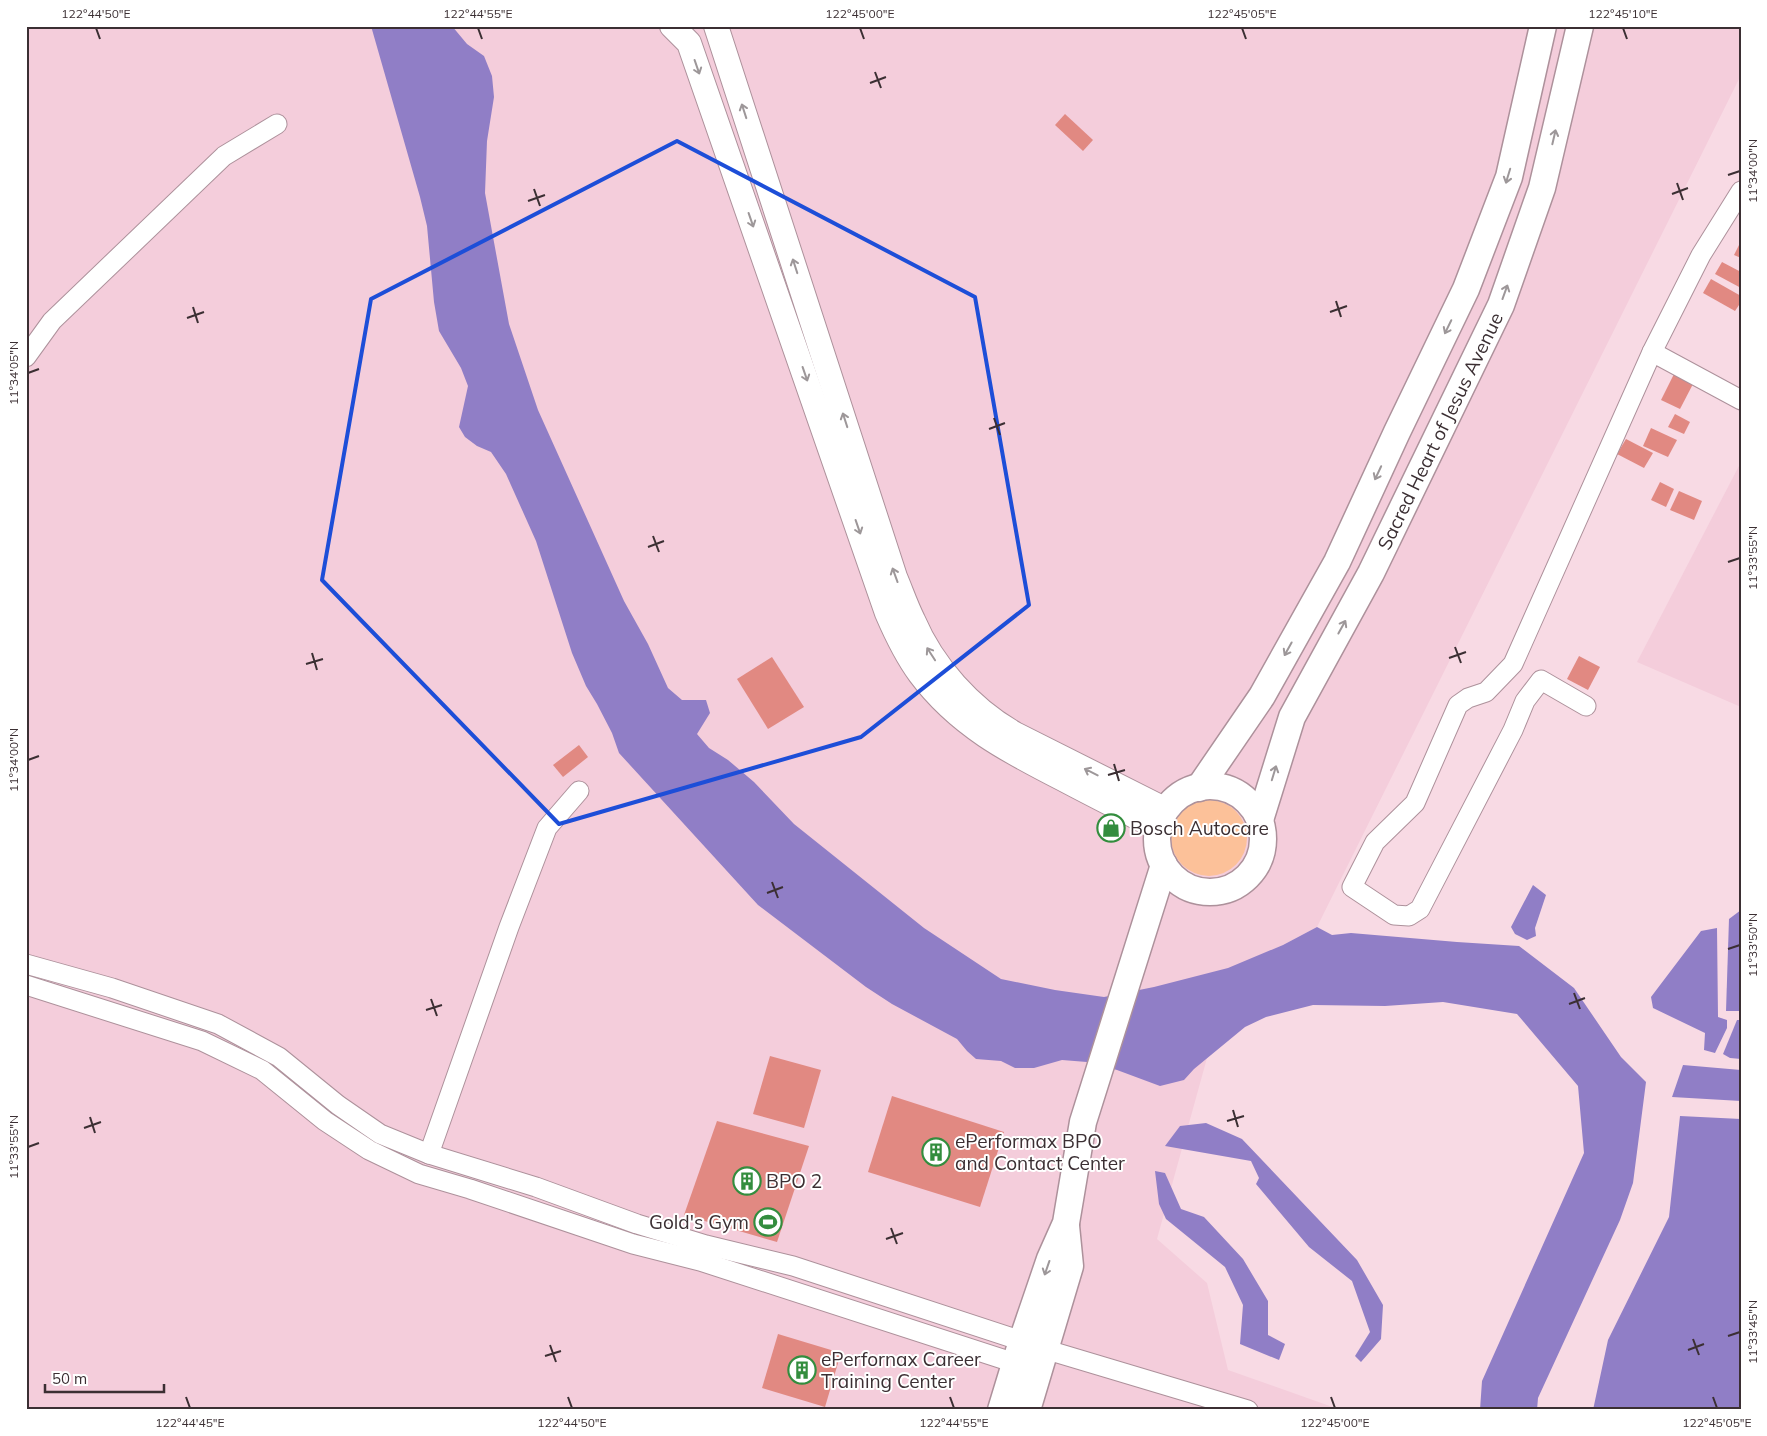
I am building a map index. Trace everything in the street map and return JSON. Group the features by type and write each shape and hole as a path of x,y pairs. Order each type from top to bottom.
{"main road":[{"name":"Sacred Heart of Jesus Avenue","path":"1199,788 1262,696 1337,562 1466,289 1509,177 1543,26"},
{"name":"Sacred Heart of Jesus Avenue","path":"1260,820 1292,717 1371,574 1500,305 1542,188 1580,26"},
{"path":"1536,59 1570,66"},
{"path":"1218,787 1235,792 1250,804 1260,820 1264,837 1258,863 1247,877 1232,887 1216,892 1189,888 1175,878 1164,865 1157,843 1162,819 1175,800 1186,792 1199,788 1218,787"},
{"path":"1001,1410 1027,1351 1070,1266 1066,1223 1083,1122 1164,865"},
{"path":"1026,1410 1027,1351"}],"street":[{"path":"672,26 689,43 887,613 910,659 942,699 965,721 986,737 1011,752 1162,819"},
{"path":"716,26 895,577 912,620 926,646 955,684 993,721 1162,819"},
{"path":"26,357 52,321 224,156 277,124"},
{"path":"1540,680 1525,701 1513,730 1420,909 1409,916 1394,915 1352,886 1375,842 1415,803 1458,705 1468,698 1486,692 1513,664 1652,352 1701,255 1741,191"},
{"path":"1652,352 1741,400"},
{"path":"1513,664 1586,706"},
{"path":"429,1154 509,927 547,828 579,791"},
{"path":"26,964 112,988 218,1024 279,1057 338,1105 380,1134 429,1154 536,1187 637,1224 785,1289 1248,1410"},
{"path":"26,985 202,1040 262,1070 325,1121 369,1150 419,1174 470,1189 633,1244 793,1266 1027,1351"},
{"path":"325,1121 338,1105"},
{"path":"633,1244 637,1224"},
{"path":"785,1289 793,1266"}],"highlighted area":[{"path":"677,141 975,297 1029,605 861,737 559,824 322,580 371,299"}],"shaded area":[{"path":"26,26 1741,26 1741,75 1317,927 1283,945 1228,969 1207,1058 1157,1239 1207,1283 1228,1370 1341,1410 26,1410"},
{"path":"371,26 452,26 467,44 484,56 492,76 494,97 487,141 485,193 509,324 538,410 624,601 648,644 668,688 682,700 706,700 710,713 697,734 709,748 728,760 754,782 794,824 924,928 1001,979 1055,990 1104,997 1154,987 1228,968 1283,945 1317,927 1332,935 1351,933 1519,946 1574,988 1621,1057 1646,1082 1633,1183 1620,1220 1538,1398 1537,1410 1480,1410 1482,1381 1584,1153 1578,1086 1517,1014 1443,1002 1385,1006 1313,1005 1266,1017 1245,1027 1194,1069 1184,1080 1160,1086 1117,1070 1087,1062 1062,1060 1034,1068 1015,1068 1001,1061 976,1059 957,1039 892,1004 866,987 758,905 619,753 612,733 586,686 572,653 536,541 506,474 491,452 477,446 465,437 459,427 468,386 461,368 439,331 434,302 427,226"},
{"path":"1741,462 1741,707 1637,662"},
{"path":"1209,800 1224,803 1236,811 1244,823 1247,838 1244,853 1236,865 1224,873 1209,876 1194,873 1182,865 1174,853 1171,838 1174,823 1182,811 1194,803"},
{"path":"1533,885 1546,895 1535,928 1536,936 1527,940 1515,934 1511,927"},
{"path":"1741,910 1741,1011 1726,1011 1729,919"},
{"path":"1717,928 1718,1017 1727,1020 1727,1028 1715,1053 1704,1050 1705,1033 1653,1008 1651,997 1701,931"},
{"path":"1737,1020 1741,1020 1741,1059 1730,1058 1723,1054"},
{"path":"1683,1065 1741,1070 1741,1101 1672,1097"},
{"path":"1680,1116 1741,1119 1741,1410 1593,1410 1608,1340 1669,1217"},
{"path":"1206,1123 1242,1139 1357,1260 1383,1305 1381,1339 1361,1362 1355,1356 1370,1332 1352,1281 1309,1247 1256,1184 1259,1178 1251,1161 1165,1146 1180,1126"},
{"path":"1155,1171 1165,1173 1181,1209 1204,1217 1243,1259 1268,1301 1268,1335 1285,1344 1279,1360 1240,1344 1243,1305 1225,1267 1166,1219 1159,1204"}],"building":[{"path":"1065,114 1093,140 1083,151 1055,125"},
{"path":"1741,241 1741,258 1734,255"},
{"path":"1722,262 1741,272 1741,288 1715,274"},
{"path":"1711,279 1741,296 1741,302 1735,311 1703,293"},
{"path":"1674,374 1693,384 1680,409 1661,400"},
{"path":"1675,414 1690,422 1684,434 1668,427"},
{"path":"1651,428 1677,440 1668,457 1643,446"},
{"path":"1626,439 1653,453 1644,468 1617,454"},
{"path":"1660,482 1674,489 1666,507 1651,500"},
{"path":"1679,491 1702,501 1694,520 1670,510"},
{"path":"1579,656 1600,667 1588,690 1567,679"},
{"path":"772,657 804,707 768,729 737,679"},
{"path":"579,745 588,757 563,777 553,765"},
{"path":"770,1056 821,1070 804,1128 753,1114"},
{"name":"ePerformax BPO and Contact Center","path":"892,1096 1004,1132 980,1207 868,1172"},
{"name":"BPO 2","path":"717,1121 809,1146 777,1242 684,1215"},
{"name":"ePerfornax Career Training Center","path":"778,1334 841,1353 825,1407 762,1388"}],"place":[{"name":"Bosch Autocare","path":"1111,828"},
{"name":"ePerformax BPO and Contact Center","path":"936,1152"},
{"name":"BPO 2","path":"747,1181"},
{"name":"Gold's Gym","path":"768,1222"},
{"name":"ePerfornax Career Training Center","path":"802,1370"}]}
